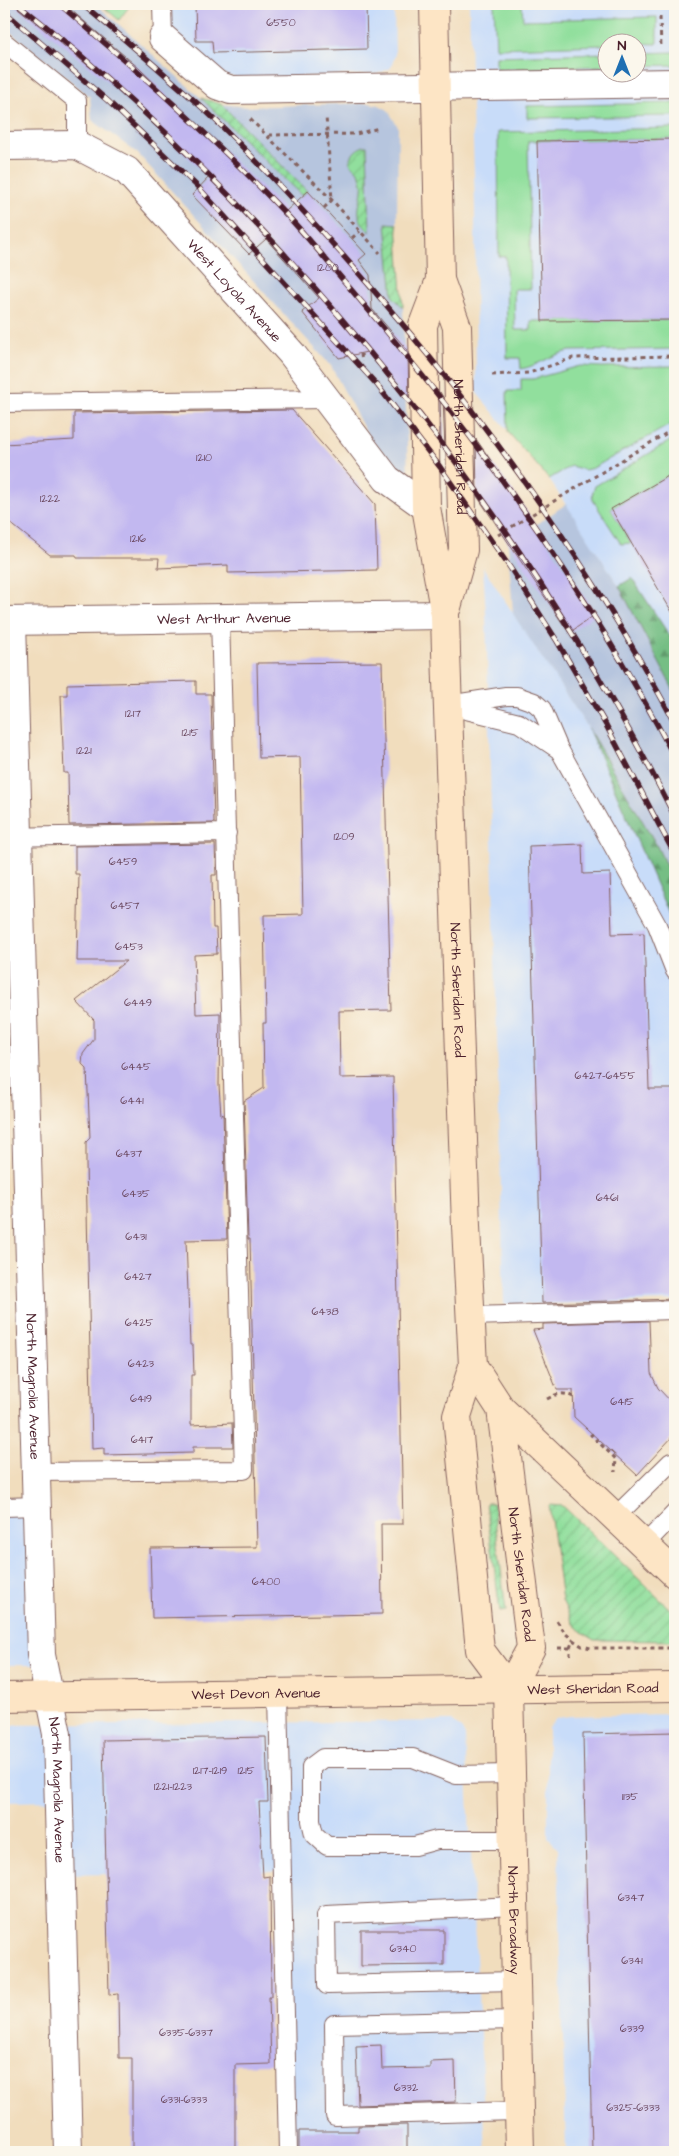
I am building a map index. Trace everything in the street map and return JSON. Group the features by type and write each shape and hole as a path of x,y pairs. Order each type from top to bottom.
{"main road":[{"name":"North Sheridan Road","path":"434,4 440,280 457,327 463,550 444,615"},
{"name":"North Sheridan Road","path":"440,280 424,325 426,507 444,615 473,1366 457,1416 480,1650 509,1689 530,1648 501,1410 473,1366"},
{"path":"501,1410 675,1574"},
{"name":"West Sheridan Road","path":"509,1689 675,1687"},
{"name":"West Devon Avenue","path":"4,1697 509,1689"},
{"name":"North Broadway","path":"509,1689 520,2152"}],"street":[{"path":"163,38 217,85 232,90 675,83"},
{"name":"West Loyola Avenue","path":"4,146 77,144 127,171 292,354 387,479 426,507"},
{"name":"West Arthur Avenue","path":"8,621 444,615"},
{"name":"North Magnolia Avenue","path":"8,621 11,837 36,1472 40,1655 57,1734 68,2152"}],"lane":[{"path":"162,4 163,38"},
{"path":"4,42 77,100 77,144"},
{"path":"4,403 327,399"},
{"path":"36,1472 244,1470 220,618"},
{"path":"448,705 506,696 526,698 542,709 559,749 656,925 675,971"},
{"path":"448,705 519,723 559,749"},
{"path":"11,837 227,834"},
{"path":"470,1316 675,1310"},
{"path":"615,1517 672,1462 675,1462"},
{"path":"4,1506 37,1506"},
{"path":"644,1545 675,1513"},
{"path":"278,1693 288,2152"},
{"path":"511,1774 456,1774 413,1758 323,1758 311,1767 311,1821 314,1834 327,1846 414,1846 437,1840 513,1840"},
{"path":"514,1906 326,1915 327,1984 516,1981"},
{"path":"517,2020 334,2024 335,2116 519,2111"}],"path":[{"path":"660,17 661,48"},
{"path":"324,208 332,200 325,110"},
{"path":"248,118 269,135 380,253"},
{"path":"269,135 356,134 379,128"},
{"path":"352,238 360,231"},
{"path":"361,354 362,362"},
{"path":"492,375 529,373 573,358 675,356"},
{"path":"498,535 675,428"},
{"path":"547,1400 558,1393 565,1393 574,1397"},
{"path":"593,1434 591,1435 616,1459 616,1472"},
{"path":"570,1655 573,1640 582,1646 591,1648 675,1648"},
{"path":"554,1648 570,1648"}],"shaded area":[{"path":"4,4 96,4 201,98 221,104 246,107 369,103 379,105 388,110 398,127 397,224 403,307 408,476 406,479 400,477 370,440 331,366 137,153 92,120 90,97 4,27"},
{"path":"162,4 394,4 395,55 391,68 377,74 243,79 227,76 163,38"},
{"path":"469,4 675,4 675,644 632,578 619,586 549,479 476,392 475,209"},
{"path":"566,504 619,586 632,578 675,644 675,928 588,728 513,614 508,544"},
{"path":"483,567 588,728 675,928 675,1301 504,1305 486,615"},
{"path":"31,1505 36,1665 4,1665 4,1506"},
{"path":"675,1714 675,2152 566,2152 558,1848 548,1838 548,1727 557,1718 571,1716"},
{"path":"452,1721 462,1730 465,1736 486,2152 283,2152 276,1871 63,1875 61,1801 4,1802 4,1725"}],"green space":[{"path":"100,4 131,4 119,20"},
{"path":"494,4 522,4 523,20 657,17 657,44 646,44 646,32 596,32 596,45 496,48"},
{"path":"675,52 675,65 646,66 646,53"},
{"path":"596,53 596,66 496,69 496,56"},
{"path":"201,98 221,104 307,191 302,196"},
{"path":"675,103 675,116 527,118 527,106"},
{"path":"675,128 675,139 528,141 531,289 514,289 515,330 531,330 531,321 675,320 675,349 570,351 521,369 520,358 507,358 506,257 499,256 498,132"},
{"path":"367,146 370,232 363,224 359,211 362,184 357,170 350,163 354,152"},
{"path":"386,223 397,224 403,307 393,297"},
{"path":"580,366 675,366 675,422 593,468 585,470 571,466 549,479 508,432 507,391 521,391 521,379 533,379"},
{"path":"675,438 675,472 611,509 631,543 621,544 593,500 592,495 595,486"},
{"path":"632,578 675,644 675,693 619,586"},
{"path":"588,728 656,844 675,885 675,928"},
{"path":"486,1503 493,1503 506,1611 500,1612"},
{"path":"549,1505 563,1506 675,1614 675,1641 595,1640 573,1624 562,1600"}],"building":[{"path":"13,4 64,4 140,69 286,211 308,191 366,254 359,260 370,275 372,309 408,351 409,404 367,352 339,358 302,312 319,298 266,239 249,254 192,195 209,177 119,91"},
{"path":"195,4 366,4 367,49 213,53 212,41 196,41"},
{"path":"675,139 675,320 542,321 537,141"},
{"path":"440,392 443,397 445,451 441,445"},
{"path":"292,410 375,504 377,570 228,573 228,565 158,568 159,558 77,558 76,555 50,555 4,518 4,444 74,440 74,413"},
{"path":"476,439 596,614 569,633 477,496"},
{"path":"675,472 675,617 611,509"},
{"path":"382,662 391,1010 339,1011 340,1078 393,1077 403,1524 381,1524 382,1614 152,1618 150,1548 257,1547 250,1239 248,1239 244,1101 264,1088 263,1023 266,1023 264,915 303,914 300,757 259,758 257,663"},
{"path":"196,681 196,694 211,694 214,823 69,825 68,773 64,773 61,695 67,695 67,684"},
{"path":"215,844 216,875 212,875 213,928 216,928 217,954 194,955 196,1014 220,1013 219,1085 221,1116 223,1114 227,1239 186,1240 190,1345 193,1345 194,1375 191,1375 191,1425 232,1423 233,1447 193,1447 193,1453 104,1455 104,1448 92,1449 86,1163 86,1142 90,1138 87,1069 82,1064 83,1054 94,1039 94,1020 76,1001 126,961 77,961 79,874 75,874 75,846"},
{"path":"582,844 583,874 610,873 612,934 644,933 649,1089 675,1089 675,1299 542,1303 529,846"},
{"path":"649,1321 651,1373 658,1388 675,1406 675,1434 637,1475 574,1417 573,1390 557,1390 533,1330 543,1329 543,1324"},
{"path":"675,1732 675,2152 592,2152 583,1734"},
{"path":"266,1737 268,1802 259,1802 263,1877 270,1876 271,1997 269,1997 271,2064 235,2065 235,2147 228,2147 228,2152 132,2152 132,2058 119,2058 118,1994 109,1995 103,1740"},
{"path":"361,1930 444,1930 444,1965 361,1966"},
{"path":"381,2045 382,2069 430,2068 430,2062 455,2061 456,2102 358,2105 356,2046"},
{"path":"407,2125 407,2152 299,2152 299,2131 358,2131 358,2126"}],"railway":[{"path":"18,4 114,84 204,170 262,230 381,365 490,509 540,583 588,660 633,738 675,817"},
{"path":"59,4 174,104 256,184 310,241 400,347 487,459 568,575 641,696 675,758"},
{"path":"82,4 176,84 239,143 315,225 427,354 518,472 560,533 601,595 675,723"},
{"path":"4,11 108,101 199,188 378,386 440,467 511,569 557,641 606,725 675,855"}]}
